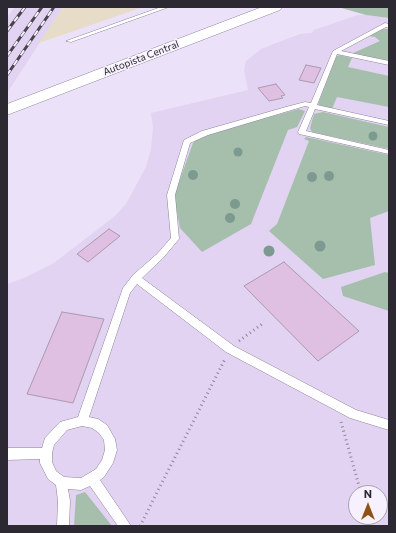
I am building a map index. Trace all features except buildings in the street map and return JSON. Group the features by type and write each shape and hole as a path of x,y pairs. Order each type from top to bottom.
{"highway":[{"name":"Autopista Central","path":"10,103 28,86 239,7"},
{"name":"Autopista Central","path":"10,103 275,7"}],"lane":[{"path":"69,41 166,7"},
{"path":"389,26 385,25 335,52 302,132 389,152"},
{"path":"335,52 389,63"},
{"path":"82,421 126,291 136,278 160,256 175,239 171,195 187,142 205,133 305,104 389,123"},
{"path":"136,278 230,348 335,405 354,414 389,425"},
{"path":"82,421 94,424 103,429 110,439 111,450 107,463 92,479 81,484 61,482 52,475 46,463 46,452 49,442 55,434 72,423 82,421"},
{"path":"7,454 46,452"},
{"path":"92,479 125,526"},
{"path":"61,482 64,501 63,526"}],"path":[{"path":"140,526 230,348 262,324"},
{"path":"335,405 359,485"}],"shaded area":[{"path":"15,7 63,7 7,93 7,17"},
{"path":"63,7 143,7 39,43"},
{"path":"358,15 389,18 389,526 7,526 7,284 24,278 54,263 115,216 126,204 146,167 151,149 153,127 151,113 248,90 244,70 246,61 261,49 300,34 312,33 314,30"}],"green space":[{"path":"338,7 389,7 389,18 366,15"},
{"path":"383,29 389,29 389,62 353,53 380,41 375,37 369,36"},
{"path":"339,55 352,58 348,67 389,76 389,107 337,97 332,109 320,107 318,104 336,57"},
{"path":"299,109 305,111 297,127 288,130 251,224 202,252 180,228 174,196 193,143 197,139 210,133"},
{"path":"323,112 389,127 389,149 312,132 310,128 314,114"},
{"path":"306,137 389,155 389,211 370,218 375,265 323,279 269,231 277,224 309,141 304,139"},
{"path":"385,272 389,273 389,311 343,296 341,287"},
{"path":"85,492 112,526 74,526 76,495"}],"railway":[{"path":"7,31 25,7"},
{"path":"7,56 42,7"},
{"path":"7,75 54,7"}]}
